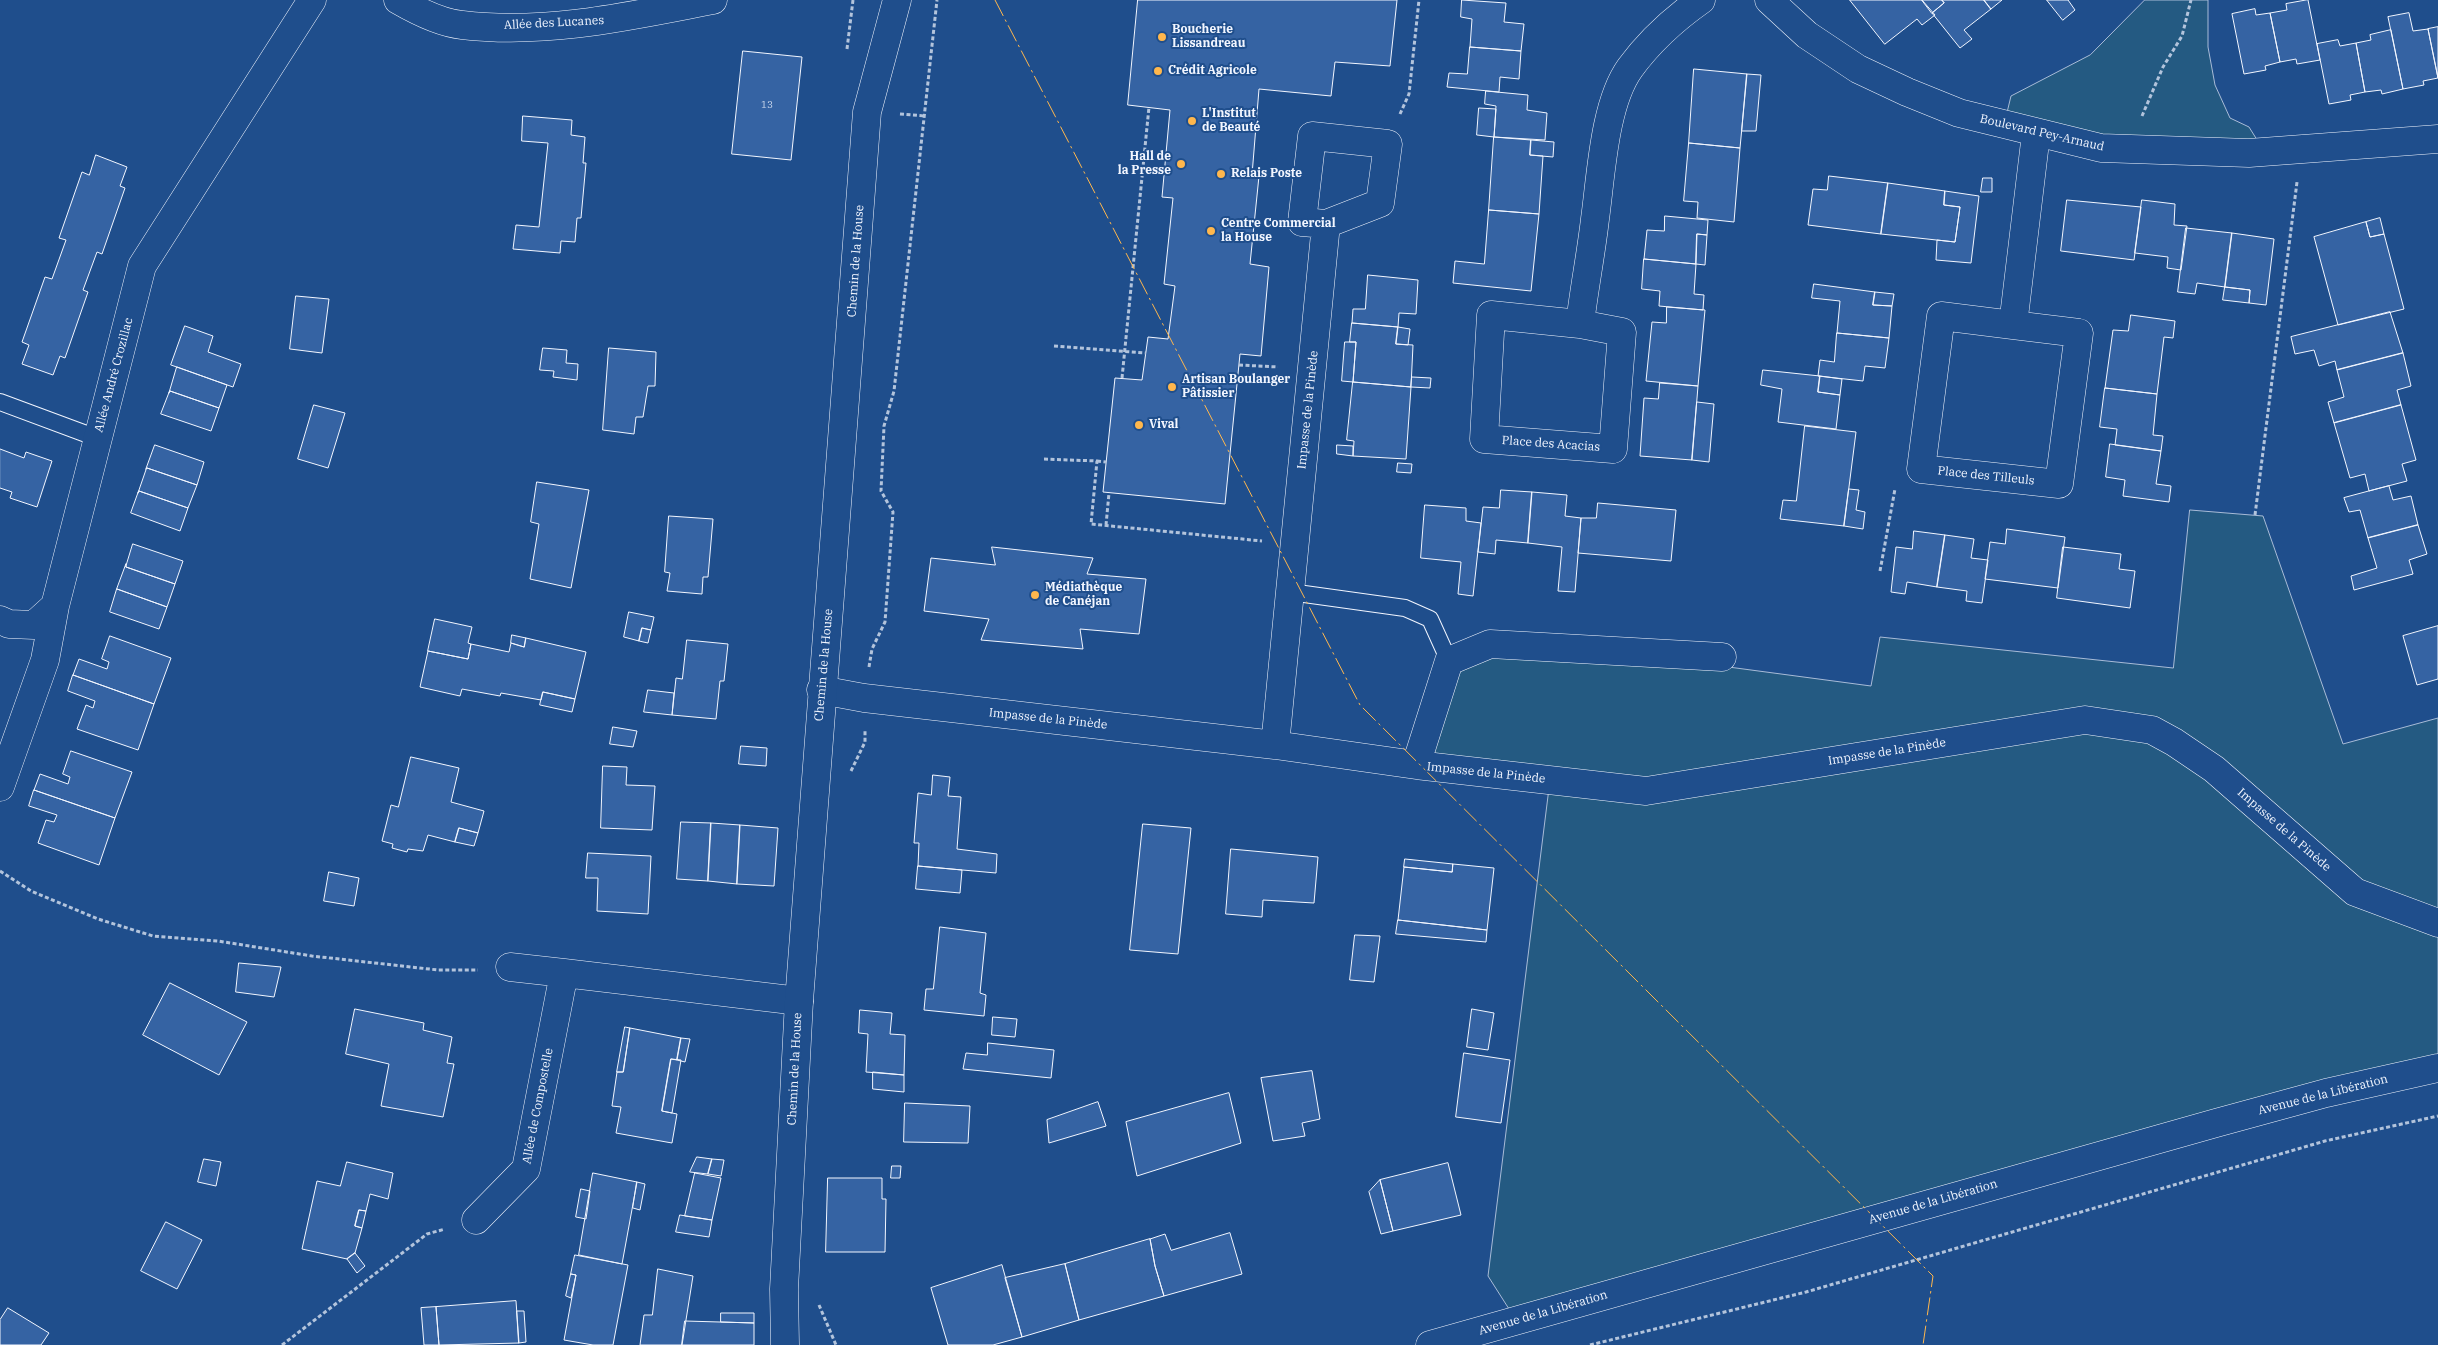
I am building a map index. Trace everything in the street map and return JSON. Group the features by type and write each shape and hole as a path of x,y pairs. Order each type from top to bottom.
{"street":[{"name":"Allée André Crozillac","path":"0,787 45,660 55,606 142,266 312,0"},
{"name":"Allée des Lucanes","path":"398,0 417,11 460,25 504,27 592,23 713,0"},
{"name":"Chemin de la House","path":"787,1342 784,1289 799,1001 821,690 867,112 897,0"},
{"path":"1580,324 1602,156 1614,104 1629,70 1654,40 1682,13 1701,0"},
{"name":"Boulevard Pey-Arnaud","path":"1769,0 1807,34 1858,69 1959,113 2036,134 2101,148 2250,153 2301,151 2438,139"},
{"path":"2013,325 2036,134"},
{"path":"1312,136 1388,144 1380,203 1326,224 1302,222 1312,136"},
{"name":"Impasse de la Pinède","path":"1275,745 1326,224"},
{"name":"Place des Acacias","path":"1491,315 1580,324 1622,332 1613,449 1484,439 1491,315"},
{"name":"Place des Tilleuls","path":"1941,316 2013,325 2079,333 2059,484 1921,469 1941,316"},
{"path":"0,620 9,624 34,626 55,606"},
{"path":"1416,765 1449,661 1490,644 1722,657"},
{"name":"Impasse de la Pinède","path":"821,690 864,698 1275,745 1416,765 1646,791 2085,720 2116,724 2152,730 2214,769 2355,892 2438,923"},
{"path":"510,967 799,1001"},
{"name":"Allée de Compostelle","path":"476,1220 526,1169 564,973"},
{"name":"Avenue de la Libération","path":"1430,1345 2216,1123 2326,1093 2438,1068"}],"lane":[{"path":"0,402 97,438"},
{"path":"1290,592 1404,608 1430,619 1449,661"}],"path":[{"path":"1388,144 1409,94 1420,0"},
{"path":"2128,149 2163,67 2182,36 2190,0"},
{"path":"1122,378 1126,353 1149,107"},
{"path":"2255,515 2301,151"},
{"path":"1054,346 1126,353 1146,353"},
{"path":"1239,365 1312,369"},
{"path":"1044,459 1106,462"},
{"path":"1098,461 1091,524 1295,544"},
{"path":"1880,571 1894,490 1921,469"},
{"path":"1106,525 1109,493"},
{"path":"0,871 31,892 98,919 153,936 218,941 312,956 438,970 510,967"},
{"path":"1590,1345 1806,1292 2325,1141 2438,1116"},
{"path":"282,1345 428,1234 476,1220"}],"shaded area":[{"path":"2145,0 2208,0 2208,47 2215,85 2230,118 2249,127 2264,151 2004,125 2011,96 2090,55"},
{"path":"2190,510 2263,516 2343,744 2438,718 2438,1068 1516,1320 1488,1276 1550,780 1416,765 1449,661 1490,644 1721,666 1871,686 1880,637 2173,668"}],"building":[{"name":"Centre Commercial la House","path":"1138,0 1397,0 1390,66 1335,62 1331,96 1259,89 1252,175 1259,176 1250,264 1269,267 1261,356 1240,354 1225,504 1103,492 1115,378 1142,380 1148,337 1168,339 1175,286 1164,284 1173,198 1162,197 1170,110 1128,105"},
{"path":"1462,0 1506,3 1504,22 1524,24 1521,51 1470,47 1472,19 1461,17"},
{"path":"1850,0 1922,0 1935,15 1922,25 1917,19 1885,44"},
{"path":"1922,0 1942,0 1944,3 1932,13"},
{"path":"1942,0 1984,0 1991,9 1964,30 1972,39 1960,48 1932,13 1944,3"},
{"path":"1984,0 2002,0 1991,9"},
{"path":"2047,0 2068,0 2075,10 2063,20"},
{"path":"2308,0 2320,60 2297,64 2296,59 2280,62 2270,13 2287,10 2286,4"},
{"path":"2255,9 2256,15 2270,13 2280,62 2265,66 2266,70 2244,74 2232,14"},
{"path":"2409,13 2413,31 2428,29 2438,78 2423,81 2424,85 2403,89 2388,17"},
{"path":"2438,27 2438,78 2428,29"},
{"path":"2391,30 2403,89 2382,94 2381,90 2365,92 2356,43 2371,40 2370,35"},
{"path":"2338,40 2340,46 2356,43 2365,92 2350,95 2351,100 2329,104 2317,44"},
{"path":"1470,47 1521,51 1519,79 1500,77 1499,92 1447,87 1449,73 1467,74"},
{"path":"743,51 802,57 791,160 732,154"},
{"path":"1694,69 1747,74 1740,148 1689,143"},
{"path":"1747,74 1761,75 1756,131 1742,131"},
{"path":"1486,91 1528,95 1527,110 1547,113 1545,140 1494,137 1496,106 1485,104"},
{"path":"1479,108 1496,109 1494,137 1477,135"},
{"path":"523,116 572,120 571,135 585,137 583,163 586,163 581,218 577,218 575,242 561,241 560,253 513,249 516,225 539,227 548,143 522,141"},
{"path":"1494,137 1531,140 1530,155 1543,156 1539,214 1489,210"},
{"path":"1531,140 1554,142 1553,157 1530,155"},
{"path":"1689,143 1740,148 1734,222 1697,218 1698,202 1684,201"},
{"path":"96,155 127,167 120,186 125,188 102,254 97,252 83,290 88,292 65,358 60,356 53,375 22,364 29,345 22,342 45,277 52,279 66,240 59,238 82,172 89,175"},
{"path":"1829,176 1888,183 1881,234 1808,225 1813,189 1827,190"},
{"path":"1983,178 1992,178 1992,192 1981,192"},
{"path":"1888,183 1945,191 1944,205 1960,207 1955,242 1881,234"},
{"path":"1945,191 1979,196 1971,263 1936,260 1937,240 1955,242 1960,207 1944,205"},
{"path":"2067,200 2141,207 2134,260 2061,251"},
{"path":"2142,200 2175,204 2174,225 2187,226 2181,270 2167,268 2168,257 2135,253"},
{"path":"1489,210 1539,214 1531,291 1453,283 1455,261 1484,264"},
{"path":"1665,216 1708,220 1707,235 1697,234 1696,264 1644,259 1647,230 1664,231"},
{"path":"2380,218 2384,234 2370,237 2366,222"},
{"path":"2366,222 2370,237 2384,234 2404,309 2338,325 2314,237"},
{"path":"2186,228 2232,233 2225,287 2197,283 2195,294 2178,292"},
{"path":"2232,233 2274,239 2266,305 2249,303 2250,290 2225,287"},
{"path":"1697,234 1707,235 1705,265 1696,264"},
{"path":"1644,259 1696,264 1694,294 1704,295 1703,310 1659,306 1660,291 1642,289"},
{"path":"1368,275 1418,280 1416,314 1399,313 1398,327 1352,323 1353,309 1365,309"},
{"path":"1814,284 1875,292 1873,305 1892,306 1889,338 1837,333 1840,301 1812,298"},
{"path":"2225,287 2250,290 2249,303 2223,300"},
{"path":"1875,292 1894,294 1892,306 1873,305"},
{"path":"296,296 329,299 322,353 290,349"},
{"path":"1667,307 1705,310 1698,386 1646,381 1652,322 1666,323"},
{"path":"2390,312 2403,353 2337,370 2335,361 2319,366 2314,350 2295,354 2291,337"},
{"path":"2131,315 2175,321 2173,338 2164,337 2157,394 2105,388 2113,330 2128,331"},
{"path":"1352,323 1398,327 1396,344 1413,345 1411,387 1353,382 1356,342 1350,342"},
{"path":"185,326 213,336 208,352 241,364 233,387 171,365"},
{"path":"1398,327 1410,329 1408,345 1396,344"},
{"path":"1837,333 1889,338 1885,368 1865,366 1863,381 1818,376 1820,360 1834,362"},
{"path":"1345,342 1356,342 1353,382 1342,381"},
{"path":"543,348 567,350 566,363 578,364 577,380 553,377 554,371 540,370"},
{"path":"609,348 656,352 655,386 648,386 643,417 636,417 634,434 603,430"},
{"path":"2403,353 2411,386 2397,390 2401,405 2334,423 2328,402 2344,397 2337,370"},
{"path":"177,367 227,385 219,408 170,391 169,393"},
{"path":"1763,370 1820,376 1818,392 1840,395 1836,429 1778,422 1782,389 1761,385"},
{"path":"1820,376 1842,379 1840,395 1818,392"},
{"path":"1412,377 1431,378 1430,388 1411,387"},
{"path":"1353,382 1411,387 1406,459 1353,456 1354,441 1347,440"},
{"path":"1660,383 1698,386 1692,460 1640,456 1644,398 1658,399"},
{"path":"2105,388 2157,394 2153,435 2163,436 2161,451 2115,445 2117,429 2100,427"},
{"path":"170,391 219,408 211,431 161,414"},
{"path":"1697,402 1714,404 1709,462 1692,460"},
{"path":"314,405 345,413 328,468 298,459"},
{"path":"2401,405 2416,460 2402,464 2407,481 2369,491 2365,474 2350,478 2334,423"},
{"path":"1805,426 1856,432 1844,526 1780,519 1783,500 1796,501"},
{"path":"2110,444 2161,451 2156,484 2171,486 2169,502 2123,496 2125,480 2106,477"},
{"path":"155,445 204,462 197,485 146,469"},
{"path":"1337,445 1353,446 1353,456 1337,454"},
{"path":"0,449 24,458 26,452 52,461 37,507 10,498 12,492 0,488"},
{"path":"1398,463 1412,464 1411,473 1397,472"},
{"path":"147,468 197,485 188,508 139,491 138,493"},
{"path":"537,482 589,490 571,588 530,579 539,524 531,522"},
{"path":"2389,486 2393,500 2411,496 2418,525 2368,538 2360,510 2349,512 2344,498"},
{"path":"1849,489 1859,490 1856,510 1865,512 1863,529 1844,526"},
{"path":"1501,490 1532,492 1528,543 1496,540 1495,554 1478,552 1483,507 1499,508"},
{"path":"139,491 188,508 180,531 131,513"},
{"path":"1532,492 1567,495 1565,516 1581,518 1575,592 1558,591 1562,547 1528,543"},
{"path":"1598,503 1676,510 1671,561 1578,553 1581,518 1596,518"},
{"path":"1425,505 1466,508 1466,521 1481,523 1473,596 1458,594 1461,562 1421,558"},
{"path":"669,516 713,519 708,577 703,577 702,594 667,591 670,573 665,572"},
{"path":"2418,525 2427,554 2409,560 2413,574 2354,590 2351,576 2377,568 2368,538"},
{"path":"2007,529 2065,537 2058,588 1985,579 1990,542 2005,544"},
{"path":"1914,531 1945,535 1937,587 1907,582 1905,594 1891,592 1896,547 1912,549"},
{"path":"1945,535 1974,539 1971,558 1988,560 1982,603 1966,601 1967,591 1937,587"},
{"path":"133,544 183,561 175,584 126,567"},
{"name":"Médiathèque de Canéjan","path":"992,547 1093,558 1087,574 1146,579 1139,634 1080,629 1083,649 981,640 989,619 924,611 931,558 995,565"},
{"path":"2063,547 2121,554 2119,569 2135,571 2130,608 2057,598"},
{"path":"126,564 126,567 175,584 167,607 117,589"},
{"path":"117,589 167,607 159,629 110,612"},
{"path":"629,612 654,617 651,630 642,628 639,641 624,637"},
{"path":"435,619 472,627 468,643 471,644 468,659 428,651"},
{"path":"2438,626 2438,679 2417,685 2403,636"},
{"path":"642,628 651,630 648,643 639,641"},
{"path":"512,635 526,638 524,647 511,643"},
{"path":"110,636 171,658 154,704 73,675 79,659 107,669 109,662 102,659"},
{"path":"526,638 586,652 575,699 543,692 541,700 501,693 500,696 462,689 460,696 420,687 428,651 468,659 471,644 509,652 511,643 524,647"},
{"path":"687,640 728,644 724,681 720,681 716,719 672,715 676,678 682,679"},
{"path":"73,675 154,704 138,750 77,729 86,705 93,708 95,701 68,691"},
{"path":"648,690 674,693 672,715 644,712"},
{"path":"543,692 575,699 572,712 540,705"},
{"path":"613,727 637,731 633,747 610,744"},
{"path":"741,746 767,748 766,766 739,764"},
{"path":"71,751 132,772 115,818 34,790 40,774 68,784 70,777 63,774"},
{"path":"411,757 459,768 451,802 484,811 478,833 459,828 455,842 428,835 423,851 408,849 407,852 392,848 393,844 382,841 391,805 398,807"},
{"path":"603,766 627,767 626,785 655,786 652,830 601,828"},
{"path":"933,775 950,777 948,796 961,797 957,849 997,854 996,873 918,866 919,843 914,843 918,793 931,795"},
{"path":"34,790 115,818 99,865 38,843 46,820 54,822 57,815 29,806"},
{"path":"681,822 711,823 708,881 677,879"},
{"path":"711,823 740,825 737,884 708,881"},
{"path":"1143,824 1191,828 1178,954 1130,950"},
{"path":"740,825 778,828 774,886 737,884"},
{"path":"459,828 478,833 474,846 455,842"},
{"path":"1231,849 1318,857 1314,903 1263,900 1262,917 1226,914"},
{"path":"588,853 651,856 648,914 597,911 598,878 586,878"},
{"path":"1405,859 1453,864 1452,872 1404,867"},
{"path":"1453,864 1494,868 1487,930 1398,920 1404,867 1452,872"},
{"path":"918,866 962,870 960,893 916,889"},
{"path":"329,872 359,878 354,906 324,901"},
{"path":"1398,920 1487,930 1486,942 1396,934"},
{"path":"940,927 986,933 980,993 986,995 984,1016 924,1010 926,989 933,989"},
{"path":"1355,935 1380,936 1374,982 1350,980"},
{"path":"239,963 281,967 274,997 236,992"},
{"path":"170,983 247,1022 219,1075 143,1035"},
{"path":"355,1009 424,1023 423,1030 452,1037 447,1063 454,1064 443,1117 381,1106 389,1064 346,1054"},
{"path":"1472,1009 1494,1013 1488,1050 1467,1047"},
{"path":"860,1010 892,1013 890,1034 905,1035 904,1075 866,1072 868,1034 859,1033"},
{"path":"993,1017 1017,1019 1015,1037 992,1035"},
{"path":"625,1027 630,1028 623,1072 617,1072"},
{"path":"630,1028 681,1038 677,1060 671,1059 662,1111 677,1114 672,1143 616,1133 621,1107 612,1106 617,1072 623,1072"},
{"path":"681,1038 690,1039 685,1062 677,1060"},
{"path":"988,1043 1054,1050 1051,1078 963,1069 966,1053 987,1055"},
{"path":"1464,1053 1510,1060 1501,1123 1456,1117"},
{"path":"671,1059 681,1060 672,1113 662,1111"},
{"path":"1312,1071 1320,1119 1302,1123 1305,1136 1273,1141 1261,1078"},
{"path":"873,1072 904,1075 904,1092 873,1089"},
{"path":"1229,1093 1241,1143 1137,1176 1126,1122"},
{"path":"1098,1102 1106,1126 1049,1143 1047,1120"},
{"path":"905,1103 970,1106 968,1143 904,1142"},
{"path":"697,1157 712,1159 708,1174 690,1172"},
{"path":"204,1159 221,1162 216,1186 198,1182"},
{"path":"712,1159 724,1160 721,1176 708,1174"},
{"path":"347,1162 393,1173 388,1199 370,1194 366,1211 359,1210 355,1226 362,1228 355,1253 347,1259 302,1249 317,1181 340,1186"},
{"path":"1448,1163 1461,1215 1393,1231 1380,1180"},
{"path":"892,1166 901,1166 900,1178 891,1178"},
{"path":"593,1173 637,1182 622,1264 579,1255"},
{"path":"695,1173 721,1178 712,1220 685,1216"},
{"path":"828,1178 882,1178 882,1199 886,1199 885,1252 826,1252"},
{"path":"1380,1180 1393,1231 1381,1234 1369,1192"},
{"path":"637,1182 645,1184 640,1210 633,1208"},
{"path":"581,1189 590,1191 586,1219 576,1217"},
{"path":"359,1210 366,1211 362,1228 355,1226"},
{"path":"680,1215 712,1220 709,1237 676,1232"},
{"path":"166,1222 202,1240 177,1289 141,1271"},
{"path":"1230,1233 1242,1274 1164,1296 1155,1266 1150,1239 1165,1234 1171,1250"},
{"path":"1150,1239 1155,1266 1164,1296 1079,1320 1065,1264"},
{"path":"355,1253 365,1266 357,1273 347,1259"},
{"path":"575,1255 628,1265 613,1345 593,1345 564,1340 576,1275 571,1274"},
{"path":"1065,1264 1079,1320 1022,1337 1005,1278"},
{"path":"1002,1265 1022,1337 993,1345 948,1345 931,1288"},
{"path":"658,1269 693,1276 682,1345 640,1345 644,1315 652,1315"},
{"path":"571,1274 576,1275 571,1298 566,1296"},
{"path":"516,1301 519,1343 439,1345 436,1307"},
{"path":"436,1307 439,1345 424,1345 421,1308"},
{"path":"8,1308 49,1333 41,1345 0,1345 0,1320"},
{"path":"517,1311 524,1311 526,1342 519,1343"},
{"path":"721,1313 754,1313 754,1323 721,1322"},
{"path":"685,1321 754,1323 754,1345 682,1345"}],"power":[{"path":"995,0 1360,705 1933,1276 1923,1345"}],"place":[{"name":"Boucherie Lissandreau","path":"1162,37"},
{"name":"Crédit Agricole","path":"1158,71"},
{"name":"L'Institut de Beauté","path":"1192,121"},
{"name":"Hall de la Presse","path":"1181,164"},
{"name":"Relais Poste","path":"1221,174"},
{"name":"Centre Commercial la House","path":"1211,231"},
{"name":"Artisan Boulanger Pâtissier","path":"1172,387"},
{"name":"Vival","path":"1139,425"},
{"name":"Médiathèque de Canéjan","path":"1035,595"}]}
